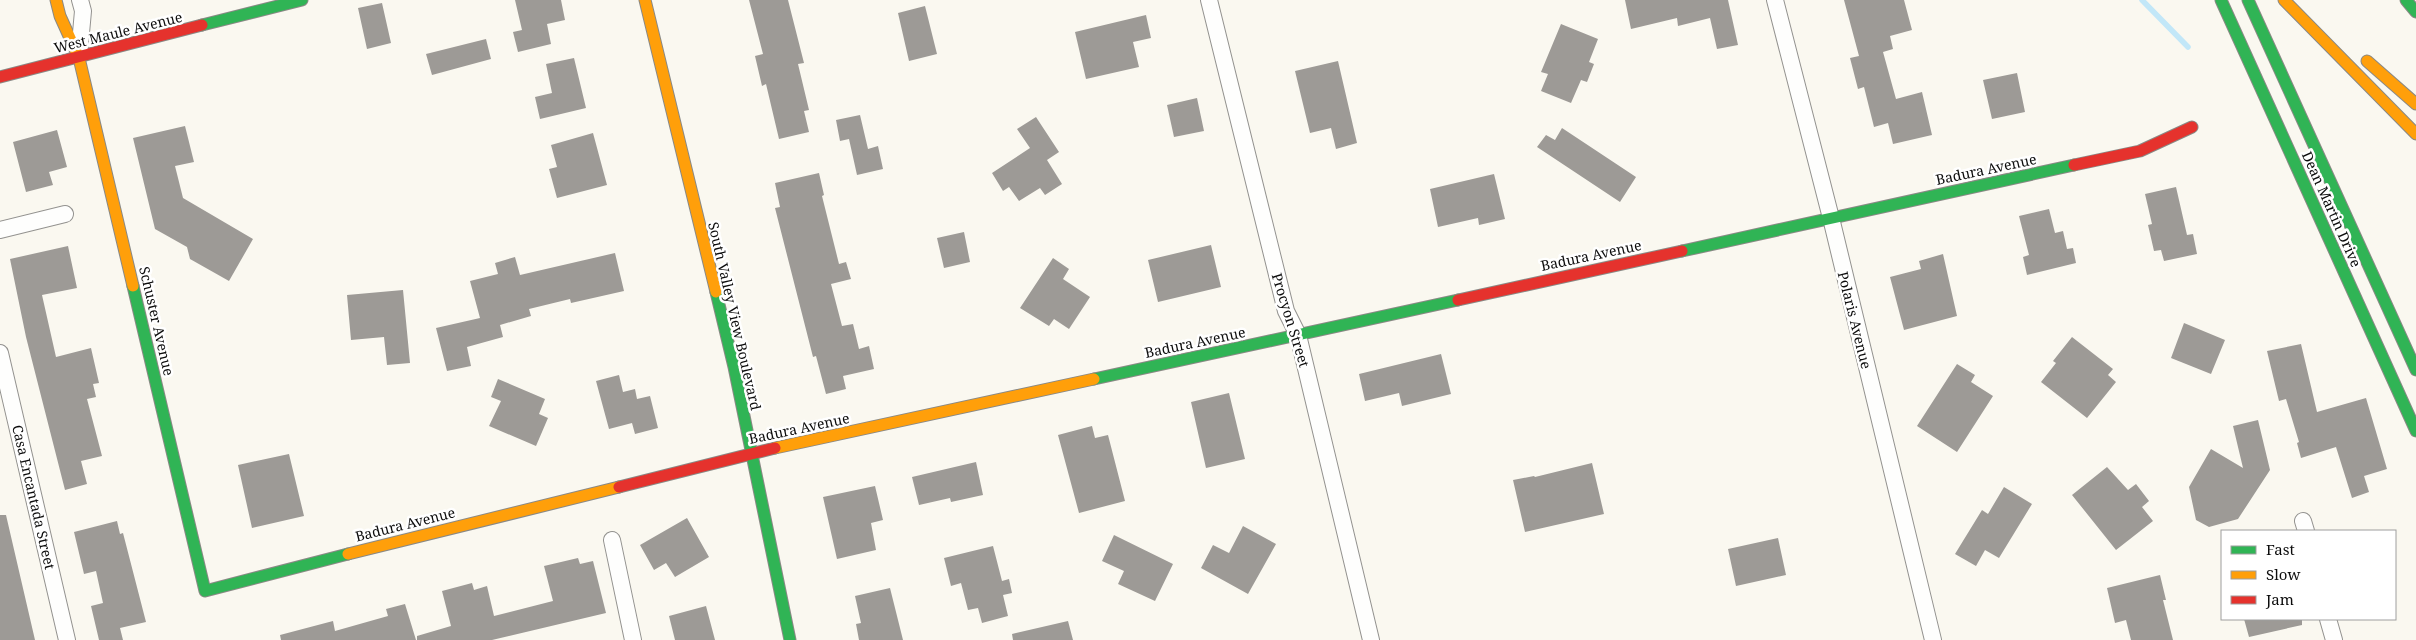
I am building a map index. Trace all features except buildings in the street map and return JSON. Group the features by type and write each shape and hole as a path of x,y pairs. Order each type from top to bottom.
{"main road":[{"name":"Schuster Avenue","path":"56,0 60,16 79,58 205,592"},
{"name":"West Maule Avenue","path":"0,77 302,0"},
{"name":"South Valley View Boulevard","path":"645,0 734,367 750,454 790,640"},
{"name":"Dean Martin Drive","path":"2221,0 2416,431"},
{"name":"Dean Martin Drive","path":"2248,0 2416,370"},
{"path":"2284,0 2416,134"},
{"path":"2292,0 2328,28"},
{"path":"2406,0 2416,12"},
{"path":"2357,53 2416,104"},
{"name":"Badura Avenue","path":"205,592 363,550 750,454 2140,150 2192,127"}],"street":[{"path":"79,58 83,11 80,0"},
{"name":"Procyon Street","path":"1209,0 1286,311 1298,335 1372,640"},
{"name":"Polaris Avenue","path":"1775,0 1831,218 1932,640"},
{"path":"0,230 65,214"},
{"name":"Casa Encantada Street","path":"0,353 67,640"},
{"path":"612,540 630,639"},
{"path":"2328,620 2334,640"}],"waterway":[{"path":"2142,0 2188,47"}],"traffic: fast":[{"path":"202,25 302,0"},
{"path":"2221,0 2416,431"},
{"path":"2248,0 2416,370"},
{"path":"2406,0 2416,12"},
{"path":"1682,251 2074,165"},
{"path":"133,286 205,591 348,554"},
{"path":"716,292 734,367 790,640"},
{"path":"1094,379 1458,300"}],"traffic: slow":[{"path":"56,0 60,16 79,58 133,286"},
{"path":"645,0 716,292"},
{"path":"2284,0 2416,134"},
{"path":"2367,61 2416,104"},
{"path":"775,448 1094,379"},
{"path":"348,554 619,487"}],"traffic: jam":[{"path":"0,77 202,25"},
{"path":"2074,165 2140,151 2192,127"},
{"path":"1458,300 1682,251"},
{"path":"619,487 775,448"}]}
